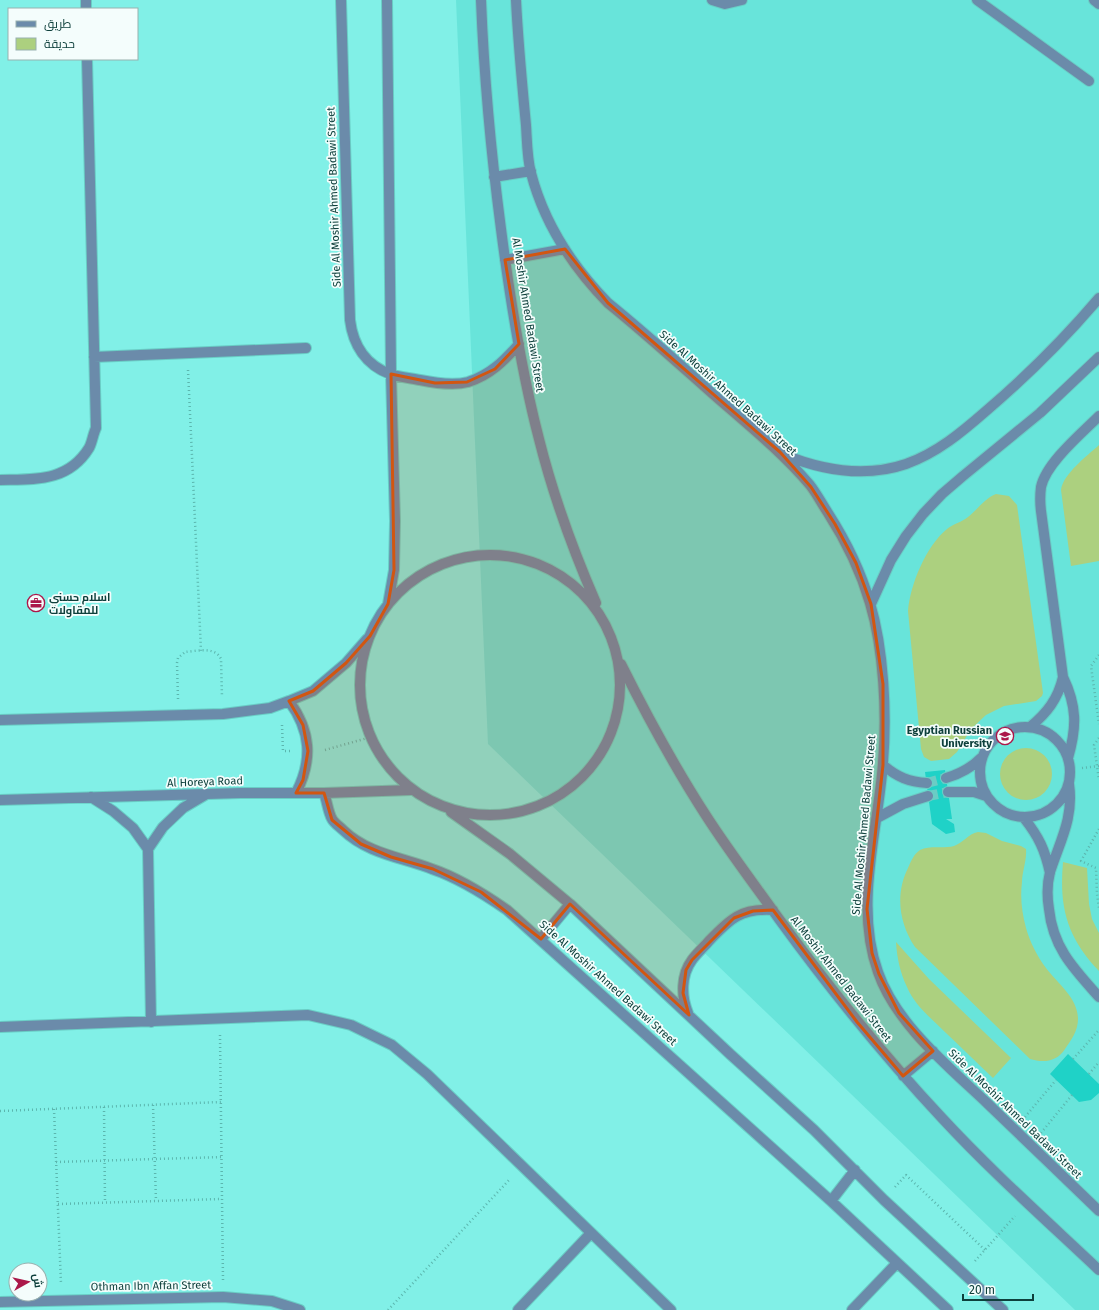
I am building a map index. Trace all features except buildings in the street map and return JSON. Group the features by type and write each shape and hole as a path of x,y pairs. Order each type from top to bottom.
{"street":[{"name":"Side Al Moshir Ahmed Badawi Street","path":"341,0 351,326 356,344 370,363 380,370 391,374 435,383 451,384 467,382 482,377 496,368 519,344"},
{"path":"387,0 389,59 391,374 394,458 394,570 388,604"},
{"name":"Al Moshir Ahmed Badawi Street","path":"481,0 482,31 494,177 505,260 528,392 539,440 567,533 605,623"},
{"name":"Side Al Moshir Ahmed Badawi Street","path":"516,0 531,172 545,212 565,249 578,269 608,303 780,452 811,487 835,524 856,563 871,604 883,684 885,731 883,765 867,909 868,931 872,953 888,994 899,1013 933,1051 1099,1211"},
{"path":"712,0 725,4 742,0"},
{"path":"977,0 1089,81"},
{"path":"1094,0 1099,4"},
{"path":"0,480 39,479 59,474 77,464 89,447 96,428 87,60"},
{"path":"494,177 531,172"},
{"path":"505,260 565,249"},
{"path":"780,452 816,466 828,469 854,471 880,470 898,466 928,455 961,433 1004,396 1044,358 1099,298"},
{"path":"94,357 306,348"},
{"path":"871,604 891,560 906,536 923,514 942,494 1040,413 1099,357"},
{"path":"1068,758 1074,732 1075,717 1070,690 1063,677 1041,511 1041,487 1045,475 1052,465 1099,416"},
{"path":"446,808 476,816 506,816 536,808 563,794 586,774 604,749 616,721 621,691 618,660 605,623 586,597 562,576 533,562 501,555 469,556 438,565 411,581 388,604 370,636 362,661 360,686 363,712 371,737 381,757 395,775 411,790 446,808 510,854 570,904 730,1054 773,1092 855,1170 884,1200 1001,1309"},
{"path":"0,720 223,714 270,708 290,702 313,691 346,663 370,636"},
{"name":"Al Moshir Ahmed Badawi Street","path":"618,660 645,713 705,814 738,863 814,967 903,1076 943,1119 979,1156 1099,1270"},
{"path":"1030,727 1046,713 1052,705 1057,696 1063,677"},
{"path":"290,702 303,725 307,738 308,751 307,766 303,780 296,793"},
{"path":"946,778 965,771 974,765 981,758 987,747 995,738 1005,730 1017,727 1038,728 1053,737 1064,750 1068,758 1070,770 1070,810 1068,824 1050,873 1048,888 1049,910 1053,931 1058,945 1074,969 1099,997"},
{"path":"981,758 979,771 981,784 986,796 993,805 1002,812 1013,816 1024,818 1037,816 1048,811 1058,804 1065,794 1069,782"},
{"path":"883,765 898,777 916,782 927,782"},
{"name":"Al Horeya Road","path":"0,800 411,790"},
{"path":"948,792 974,792 986,796"},
{"name":"Side Al Moshir Ahmed Badawi Street","path":"324,793 332,820 347,834 361,844 391,857 433,869 452,877 481,892 507,910 831,1201 948,1310"},
{"path":"151,1022 148,849 163,827 183,808 206,794"},
{"path":"878,818 903,804 928,796"},
{"path":"91,797 113,810 132,828 148,849"},
{"path":"1024,818 1042,844 1050,873"},
{"path":"541,939 570,904"},
{"path":"689,1015 685,1004 683,987 686,970 692,960 726,923 734,918 743,913 773,910"},
{"path":"0,1027 308,1015 351,1025 392,1045 427,1074 671,1310"},
{"path":"903,1076 933,1051"},
{"path":"831,1201 855,1170"},
{"path":"518,1310 591,1233"},
{"path":"852,1310 897,1263"},
{"name":"Othman Ibn Affan Street","path":"0,1302 223,1297 272,1301 300,1310"}],"path":[{"path":"188,353 201,651"},
{"path":"179,715 176,663 178,658 186,652 201,651 215,652 220,656 223,714"},
{"path":"1099,654 1091,666 1098,707 1099,724"},
{"path":"1099,738 1094,745 1099,780"},
{"path":"1070,770 1098,766"},
{"path":"1099,830 1081,861 1096,868 1099,908"},
{"path":"220,1019 223,1297"},
{"path":"1074,1059 1099,1030"},
{"path":"1089,1074 1099,1062"},
{"path":"1014,1130 1056,1080"},
{"path":"1031,1146 1072,1095"},
{"path":"0,1111 221,1102"},
{"path":"153,1105 156,1201"},
{"path":"104,1107 106,1202"},
{"path":"54,1109 62,1300"},
{"path":"56,1162 222,1157"},
{"path":"388,1310 522,1166"},
{"path":"884,1200 906,1175 985,1250"},
{"path":"58,1204 222,1199"},
{"path":"964,1274 1027,1202"}],"highlighted area":[{"path":"565,249 608,303 780,452 811,487 835,524 856,563 871,604 883,684 883,765 867,909 872,953 879,974 899,1013 933,1051 903,1076 857,1022 773,910 753,911 734,918 692,960 686,970 683,993 689,1015 570,904 541,939 481,892 433,869 391,857 361,844 332,820 324,793 296,793 303,780 308,751 303,725 289,701 313,691 346,663 370,636 388,604 394,570 391,374 435,383 467,382 495,369 519,344 505,260"}],"shaded area":[{"path":"456,0 1099,0 1099,1310 1075,1310 488,744"}],"green space":[{"path":"1099,445 1099,561 1071,566 1061,490 1066,478 1071,472"},
{"path":"996,494 1009,496 1017,505 1043,693 1042,696 1036,701 1004,706 986,715 971,729 957,752 949,759 931,761 924,757 921,749 908,611 909,601 920,567 932,545 939,536 949,527 968,517 985,501"},
{"path":"1021,748 1031,748 1045,755 1052,769 1052,779 1045,793 1031,800 1021,800 1011,796 1004,789 1000,779 1000,769 1004,759 1011,752"},
{"path":"978,832 986,833 1002,841 1021,846 1026,849 1021,900 1022,911 1028,933 1040,959 1071,998 1077,1011 1078,1023 1072,1039 1062,1053 1054,1059 1040,1061 1030,1059 915,947 905,928 902,918 900,898 901,888 914,856 920,850 932,847 954,846"},
{"path":"1063,862 1087,868 1089,904 1092,919 1099,933 1099,971 1079,946 1072,934 1064,908 1062,894"},
{"path":"896,942 929,979 1011,1058 993,1078 914,1000 910,994 901,970"}],"tunnel":[{"path":"927,783 946,778"},
{"path":"928,796 948,792"}],"place":[{"name":"اسلام حسني للمقاولات","path":"36,603"},
{"name":"Egyptian Russian University","path":"1005,736"}]}
